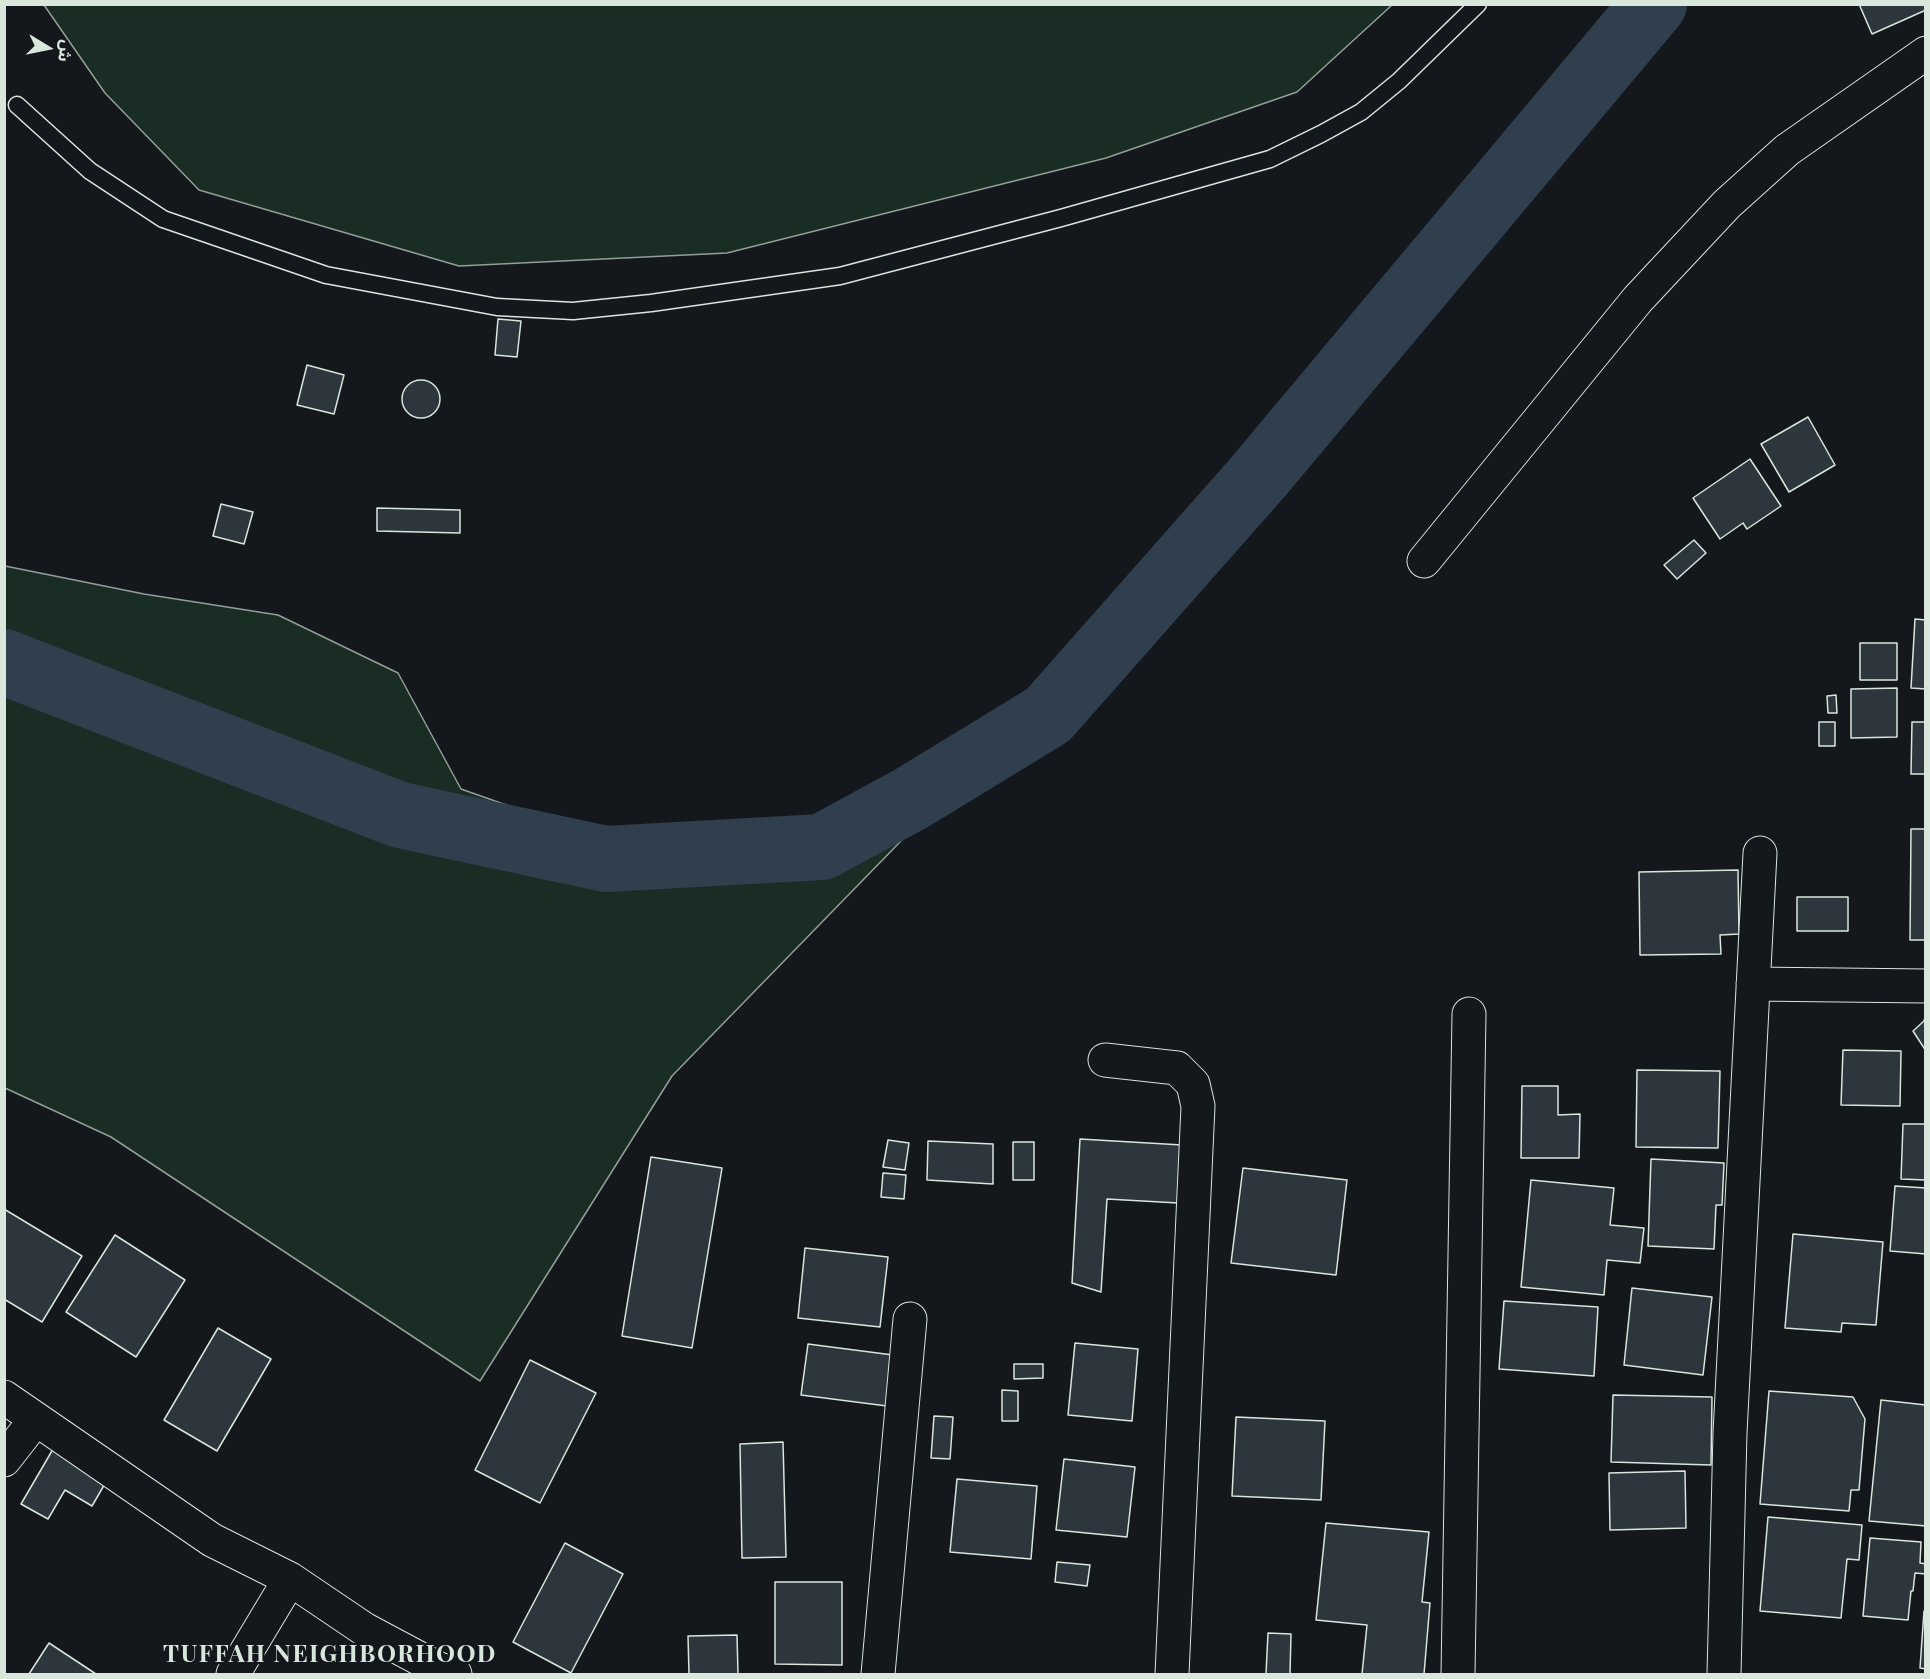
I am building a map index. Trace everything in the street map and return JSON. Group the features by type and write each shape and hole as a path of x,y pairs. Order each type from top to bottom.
{"street":[{"path":"1424,561 1638,299 1727,204 1787,150 1926,53"},
{"path":"1724,1674 1730,1433 1760,853"},
{"path":"1753,984 1926,986"},
{"path":"1458,1674 1469,1014"},
{"path":"1105,1060 1177,1068 1193,1084 1198,1106 1172,1674"},
{"path":"878,1674 910,1319"},
{"path":"4,1397 212,1540 290,1579 364,1629 439,1669 455,1674"},
{"path":"4,1460 36,1419"},
{"path":"233,1674 290,1579"}],"lane":[{"path":"17,105 90,171 163,219 326,275 497,307 573,311 651,303 840,276 1061,218 1270,159 1361,112 1399,81 1478,4"}],"green space":[{"path":"44,5 1392,5 1297,92 1106,158 727,253 459,266 199,190 105,93"},
{"path":"5,566 144,594 278,615 398,673 461,789 583,832 712,839 938,803 672,1076 480,1381 111,1137 5,1088"}],"building":[{"path":"1859,4 1926,4 1926,10 1872,34"},
{"path":"498,319 521,321 517,357 495,355"},
{"path":"307,365 344,375 334,414 297,405"},
{"path":"421,380 434,386 440,399 434,412 421,418 408,412 402,399 408,386"},
{"path":"1808,417 1835,465 1789,492 1761,444"},
{"path":"1750,459 1781,506 1747,529 1743,523 1720,539 1693,498"},
{"path":"221,504 253,512 244,544 213,536"},
{"path":"377,508 460,510 460,533 377,531"},
{"path":"1694,540 1706,553 1677,579 1664,565"},
{"path":"1915,619 1926,620 1926,689 1911,688"},
{"path":"1860,643 1897,643 1897,680 1860,680"},
{"path":"1897,688 1897,737 1851,738 1851,689"},
{"path":"1836,695 1837,713 1828,713 1827,696"},
{"path":"1819,722 1835,722 1835,746 1819,746"},
{"path":"1912,722 1926,722 1926,774 1911,774"},
{"path":"1911,829 1926,829 1926,940 1910,940"},
{"path":"1738,870 1739,934 1720,935 1721,954 1640,955 1639,872"},
{"path":"1797,897 1848,897 1848,931 1797,931"},
{"path":"1926,1014 1926,1051 1913,1031 1924,1021"},
{"path":"1843,1050 1901,1051 1900,1106 1841,1105"},
{"path":"1637,1070 1720,1071 1718,1148 1636,1147"},
{"path":"1522,1086 1558,1086 1558,1115 1580,1114 1579,1158 1521,1158"},
{"path":"1903,1124 1926,1124 1926,1180 1901,1179"},
{"path":"1080,1139 1182,1145 1178,1203 1107,1199 1101,1292 1072,1283"},
{"path":"888,1140 909,1143 905,1170 883,1167"},
{"path":"928,1141 993,1144 993,1184 927,1180"},
{"path":"1013,1142 1034,1142 1034,1180 1013,1180"},
{"path":"651,1157 722,1168 692,1348 622,1336"},
{"path":"1651,1159 1724,1163 1722,1205 1716,1205 1714,1249 1648,1246"},
{"path":"1243,1168 1347,1180 1336,1275 1231,1263"},
{"path":"883,1173 906,1175 904,1199 881,1197"},
{"path":"1531,1180 1614,1188 1610,1225 1644,1228 1640,1263 1607,1260 1604,1295 1521,1287"},
{"path":"1895,1186 1926,1188 1926,1254 1890,1251"},
{"path":"4,1209 82,1256 42,1322 4,1299"},
{"path":"1793,1234 1883,1242 1876,1325 1842,1323 1841,1332 1785,1328"},
{"path":"115,1235 185,1280 136,1357 66,1312"},
{"path":"805,1248 888,1257 880,1327 798,1318"},
{"path":"1632,1288 1712,1297 1703,1375 1624,1365"},
{"path":"1504,1301 1598,1307 1594,1376 1499,1369"},
{"path":"218,1328 271,1359 217,1451 164,1420"},
{"path":"1075,1343 1138,1349 1132,1421 1068,1415"},
{"path":"808,1344 893,1355 887,1406 801,1395"},
{"path":"530,1360 596,1393 540,1503 475,1470"},
{"path":"1014,1364 1043,1364 1043,1378 1014,1379"},
{"path":"1002,1390 1018,1391 1018,1421 1002,1421"},
{"path":"1769,1391 1853,1397 1865,1419 1859,1490 1851,1490 1849,1511 1760,1504"},
{"path":"1613,1395 1712,1397 1711,1465 1611,1462"},
{"path":"1881,1400 1926,1405 1926,1526 1869,1521"},
{"path":"934,1416 953,1417 950,1459 931,1458"},
{"path":"1236,1417 1325,1421 1321,1500 1232,1496"},
{"path":"783,1442 786,1557 742,1558 740,1444"},
{"path":"56,1444 110,1475 92,1506 65,1490 48,1519 21,1504"},
{"path":"1064,1459 1135,1467 1127,1537 1056,1530"},
{"path":"1685,1471 1686,1528 1610,1530 1609,1473"},
{"path":"957,1479 1037,1486 1031,1559 950,1552"},
{"path":"1768,1517 1862,1525 1859,1560 1847,1559 1841,1618 1760,1611"},
{"path":"1326,1523 1429,1532 1422,1602 1430,1603 1424,1674 1362,1674 1367,1625 1316,1620"},
{"path":"1870,1538 1921,1542 1920,1563 1926,1564 1926,1574 1915,1573 1908,1620 1863,1616"},
{"path":"565,1543 623,1574 571,1673 513,1642"},
{"path":"1057,1562 1090,1565 1087,1586 1055,1582"},
{"path":"775,1582 842,1582 842,1665 775,1664"},
{"path":"1924,1611 1926,1611 1926,1669 1920,1668"},
{"path":"1268,1633 1291,1634 1290,1674 1266,1674"},
{"path":"737,1635 738,1674 689,1674 688,1636"},
{"path":"49,1643 96,1674 29,1674"}],"waterway":[{"path":"4,662 400,815 606,859 822,847 912,798 1048,715 1258,477 1654,4"}],"district":[{"name":"TUFFAH NEIGHBORHOOD","path":"330,1655"}]}
